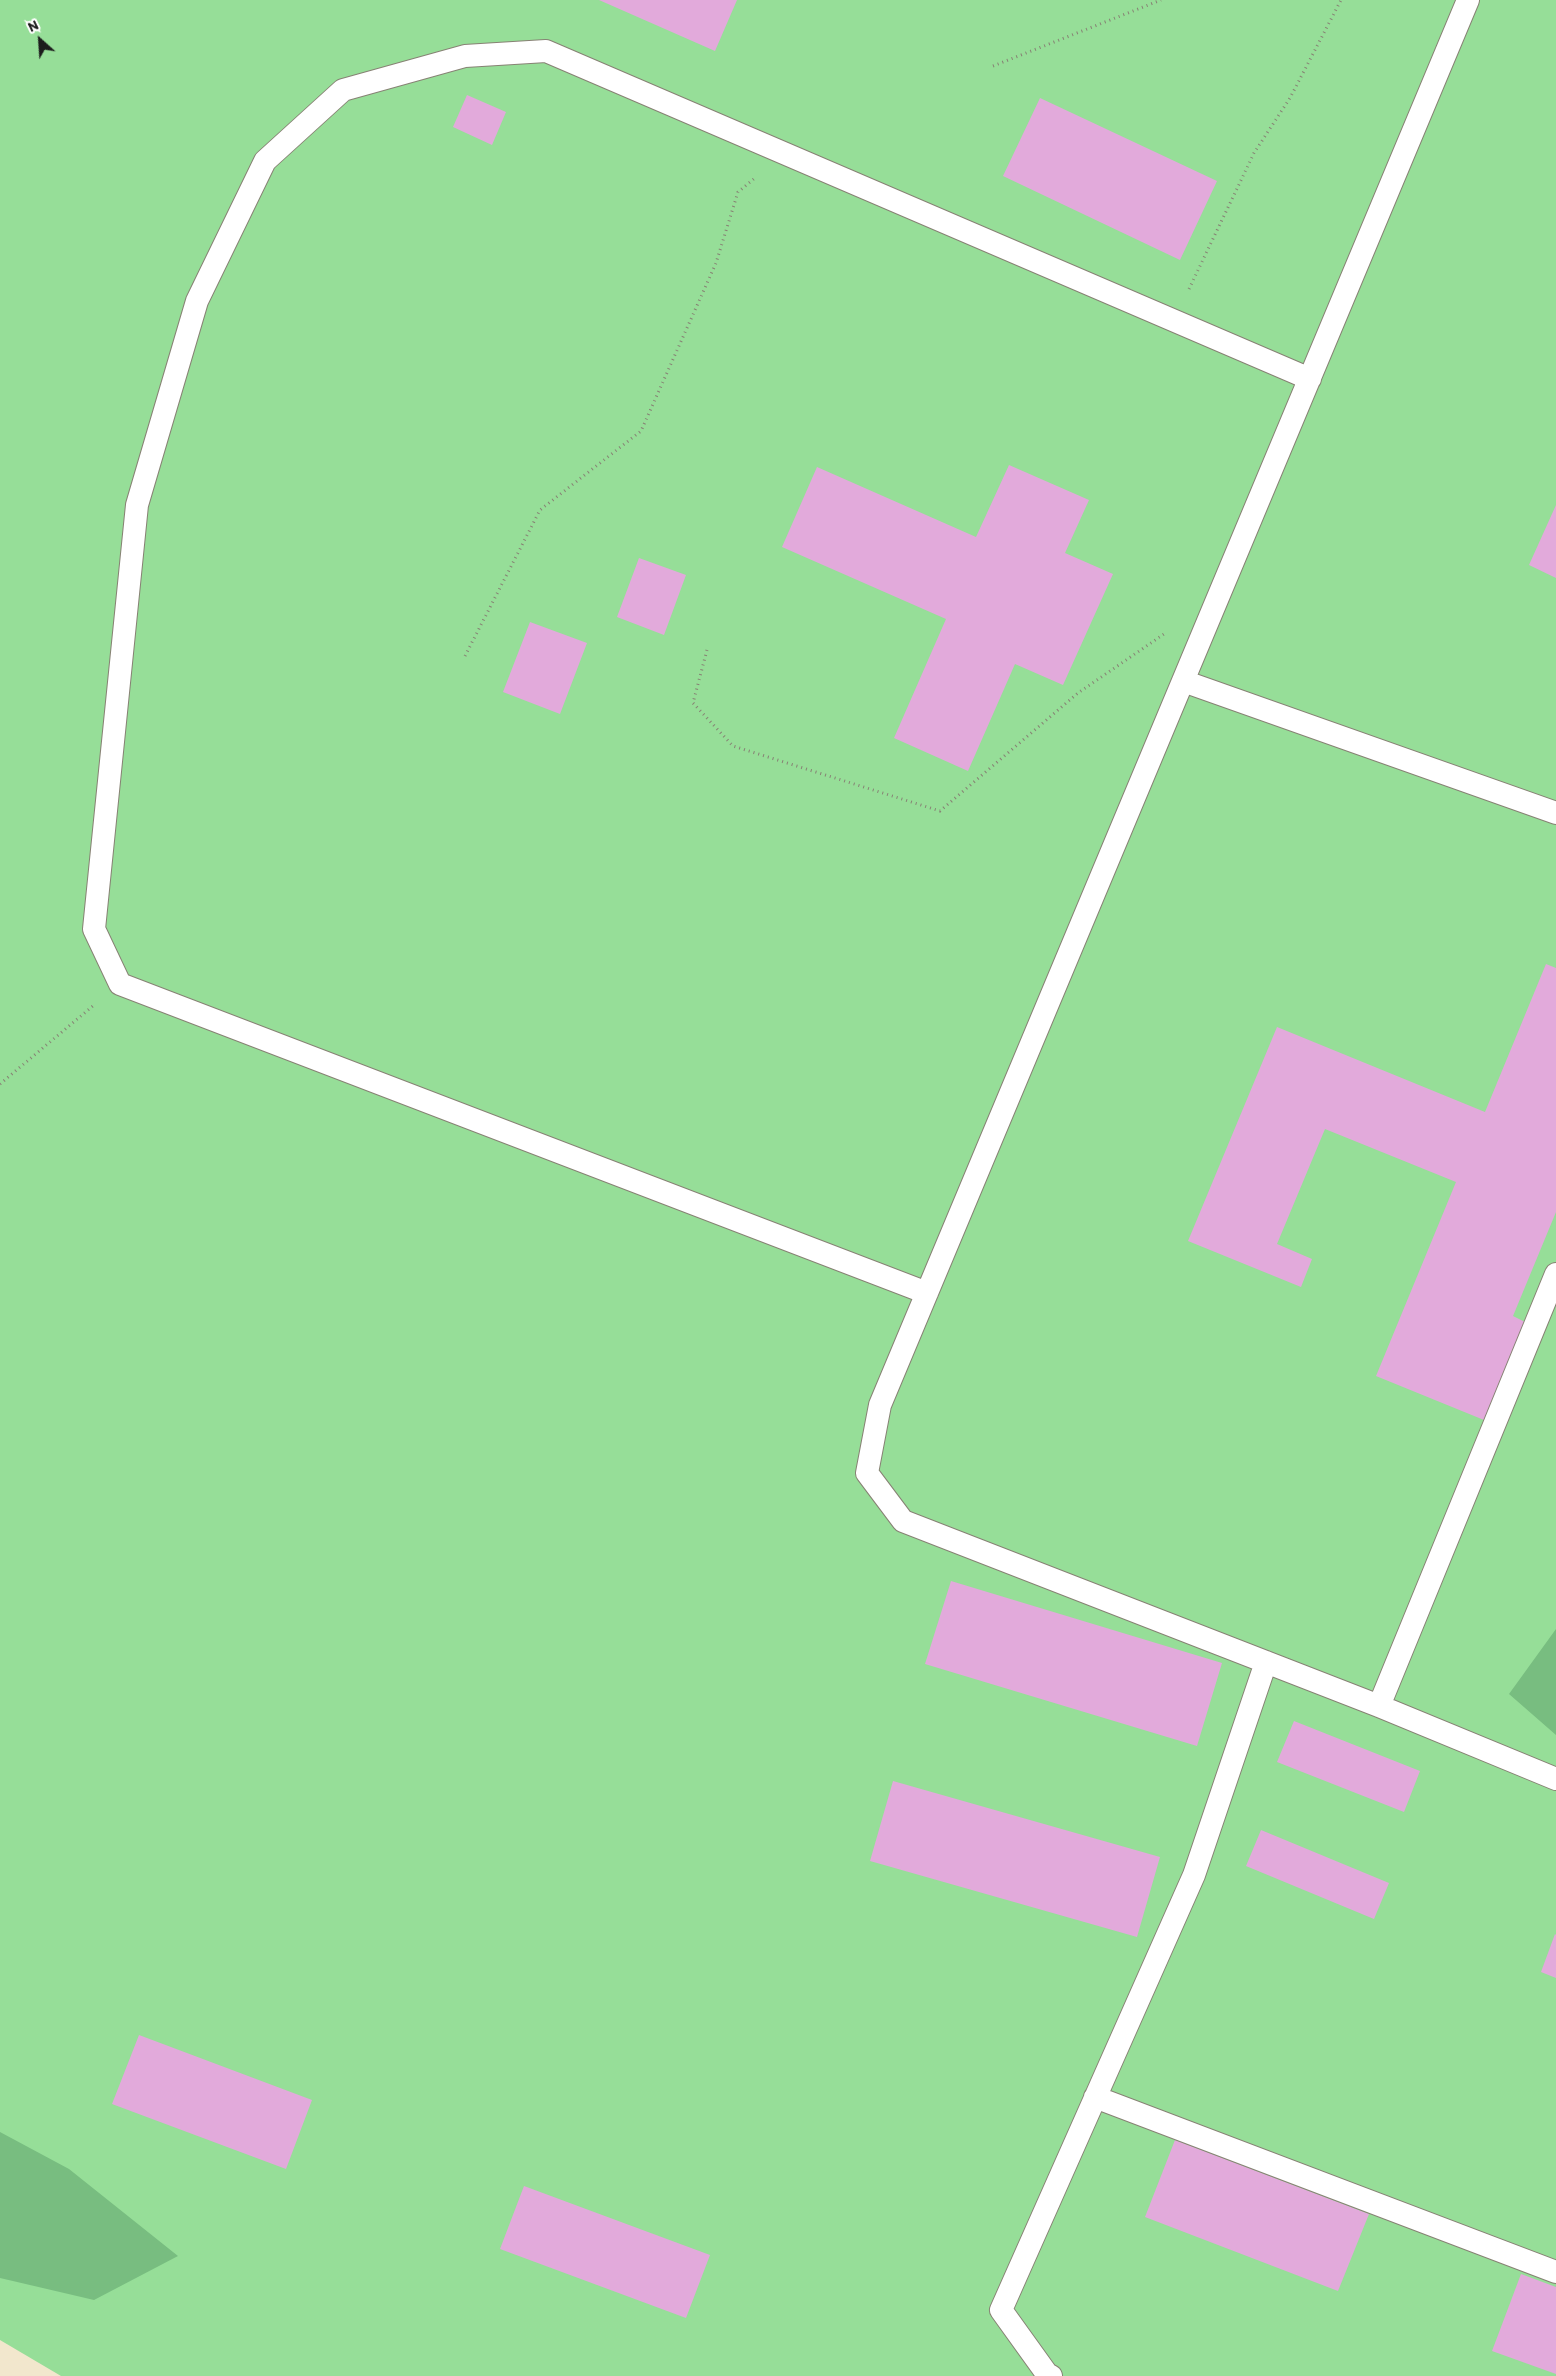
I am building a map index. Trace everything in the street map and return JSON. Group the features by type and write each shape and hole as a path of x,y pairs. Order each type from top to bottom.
{"lane":[{"path":"1468,0 880,1406 867,1473 903,1521 1379,1706 1556,1779"},
{"path":"927,1292 120,984 94,929 137,505 197,302 265,161 343,90 465,56 546,51 1310,379"},
{"path":"1183,681 1556,813"},
{"path":"1379,1706 1556,1274"},
{"path":"1051,2376 1047,2374 1001,2310 1194,1875 1266,1662"},
{"path":"1095,2097 1556,2272"}],"path":[{"path":"993,66 1160,0"},
{"path":"1174,321 1254,153 1290,98 1340,0"},
{"path":"465,656 540,510 641,431 716,263 738,192 784,153"},
{"path":"707,650 693,703 733,746 940,811 1078,693 1166,632"},
{"path":"0,1084 120,984"}],"green space":[{"path":"0,0 1556,0 1556,2376 61,2376 0,2340"},
{"path":"1556,1629 1556,1735 1509,1694"},
{"path":"0,2132 69,2169 178,2256 94,2300 0,2278"}],"building":[{"path":"599,0 737,0 715,51"},
{"path":"467,95 506,112 492,145 453,127"},
{"path":"1040,98 1217,181 1180,260 1003,176"},
{"path":"1009,465 1089,500 1065,553 1113,574 1063,685 1015,664 968,771 894,738 946,619 782,547 817,467 976,537"},
{"path":"1556,505 1556,578 1529,565"},
{"path":"639,558 686,575 664,635 617,617"},
{"path":"530,622 587,643 560,714 503,692"},
{"path":"1546,964 1556,968 1556,1212 1513,1316 1525,1322 1484,1420 1376,1376 1456,1182 1325,1129 1277,1244 1312,1259 1301,1287 1188,1241 1277,1027 1485,1112"},
{"path":"951,1581 1222,1663 1197,1746 925,1664"},
{"path":"1294,1721 1420,1771 1404,1812 1277,1762"},
{"path":"893,1781 1160,1857 1137,1937 870,1861"},
{"path":"1261,1830 1389,1883 1374,1919 1246,1866"},
{"path":"1556,1935 1556,1978 1541,1972"},
{"path":"139,2035 312,2100 286,2169 112,2104"},
{"path":"1175,2140 1369,2214 1338,2291 1145,2217"},
{"path":"524,2186 710,2255 686,2318 500,2249"},
{"path":"1521,2274 1556,2287 1556,2374 1492,2351"}]}
